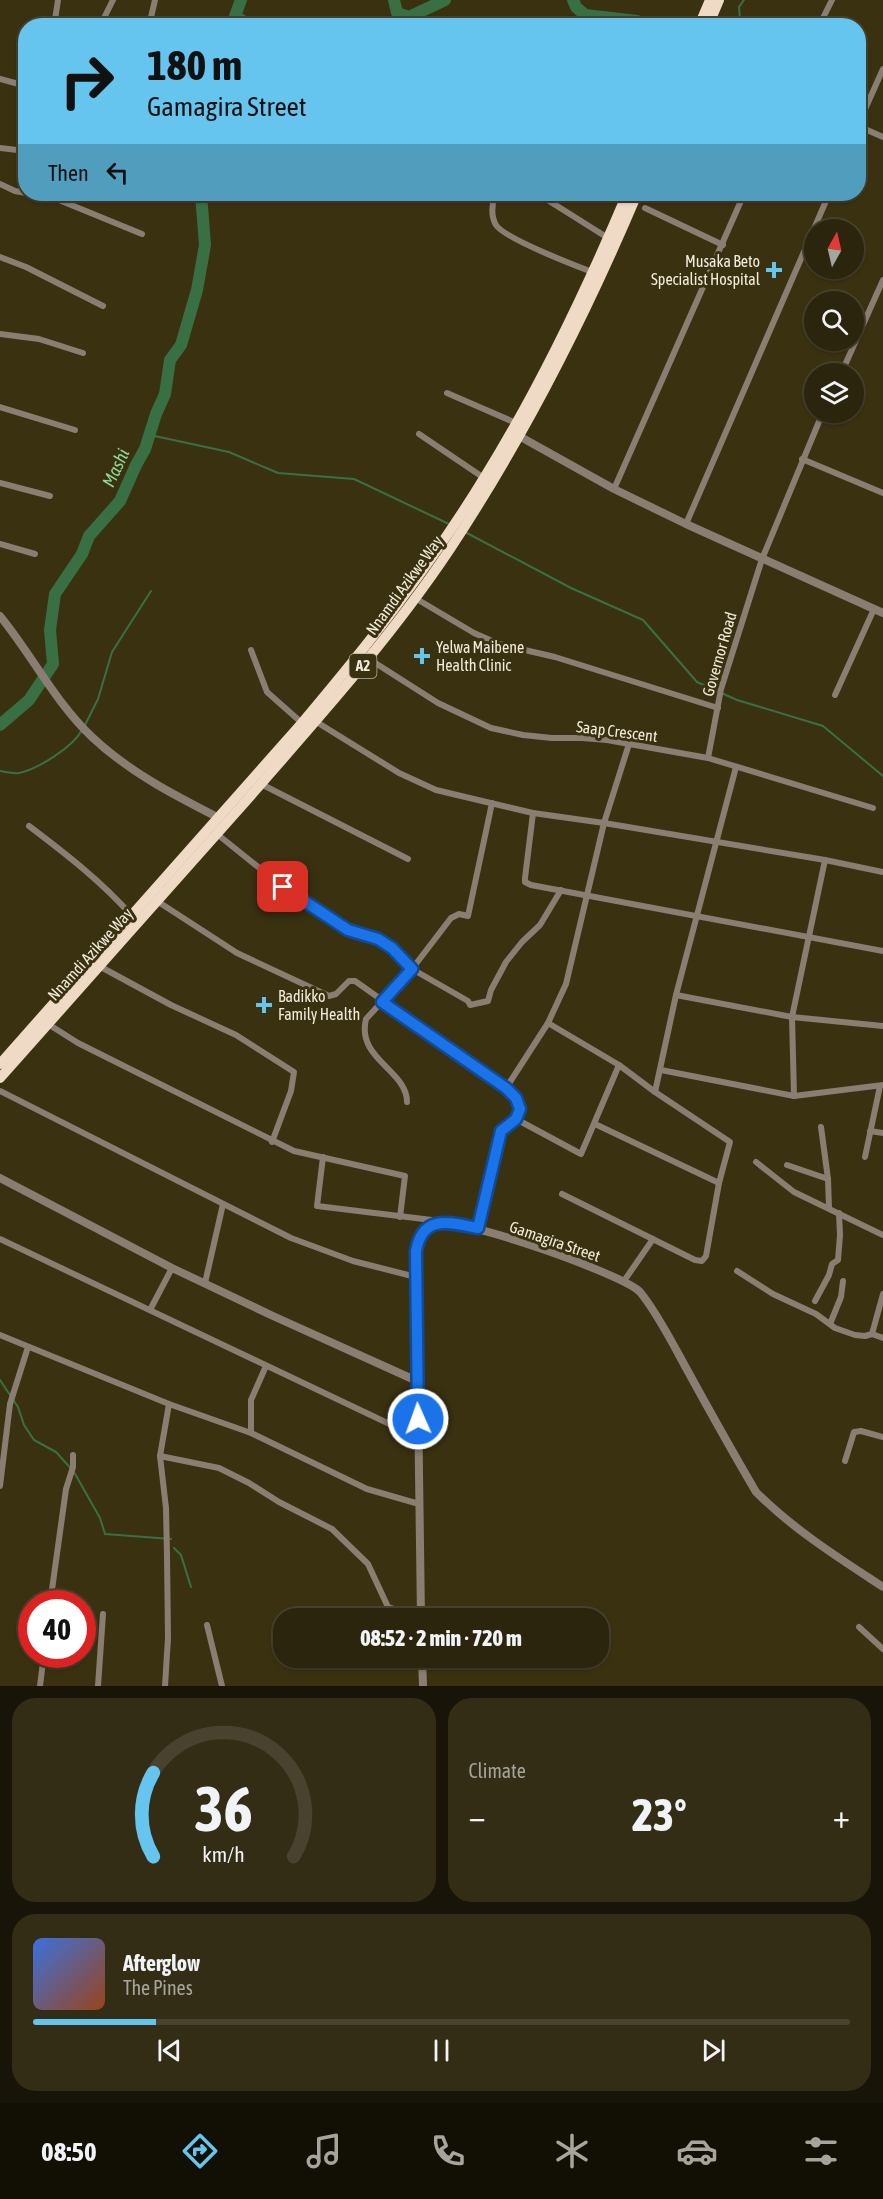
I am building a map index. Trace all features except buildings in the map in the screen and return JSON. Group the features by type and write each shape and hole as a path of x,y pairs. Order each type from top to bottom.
{"highway":[{"path":"702,18 710,0"},
{"path":"711,18 719,0"},
{"name":"Nnamdi Azikwe Way","path":"0,1078 369,659 415,597 488,490 624,201"},
{"name":"Nnamdi Azikwe Way","path":"0,1064 302,723 350,667 400,600 555,371 613,253 634,201"}],"street":[{"path":"55,18 57,0"},
{"path":"104,18 112,0"},
{"path":"151,18 155,0"},
{"path":"823,18 832,0"},
{"path":"866,107 883,69"},
{"path":"0,79 18,84"},
{"path":"866,129 883,137"},
{"path":"0,148 18,150"},
{"path":"0,184 18,192"},
{"path":"61,201 142,234"},
{"path":"494,201 492,214 495,223 502,231 548,254 592,272"},
{"path":"549,201 608,238"},
{"path":"614,489 741,201"},
{"path":"686,524 826,201"},
{"path":"645,208 723,245"},
{"path":"0,257 26,267 103,306"},
{"path":"846,363 883,280"},
{"path":"0,334 39,339 83,353"},
{"path":"447,393 515,430 614,489 883,613"},
{"path":"0,407 75,430"},
{"name":"Governor Road","path":"708,758 721,688 762,559 818,423"},
{"path":"419,434 484,478"},
{"path":"802,459 883,493"},
{"path":"0,483 50,496"},
{"path":"0,544 35,554"},
{"path":"415,597 474,633 499,644 566,660 718,708"},
{"path":"835,695 874,609"},
{"path":"0,616 3,624 92,737 126,765 159,787 219,818"},
{"path":"251,650 267,692 302,723"},
{"name":"Saap Crescent","path":"369,659 438,703 491,728 533,736 582,738 629,744 708,758 873,808"},
{"path":"315,721 399,773 436,790 533,813 604,822 883,872"},
{"path":"506,1088 548,1023 566,984 604,822 629,744"},
{"path":"655,1092 676,995 736,767"},
{"path":"261,784 408,859"},
{"path":"407,1102 402,1083 390,1073 366,1042 363,1030 366,1020 412,969 451,918 459,914 468,916 492,803"},
{"path":"533,813 525,882 531,885 883,951"},
{"path":"29,826 81,865 108,889 132,916"},
{"path":"217,834 283,887 348,930 378,939 392,948 412,969 468,1001 470,1005 488,1001 491,990 506,962 540,925 561,890"},
{"path":"794,1096 792,1017 825,860"},
{"path":"157,901 237,953 329,996 336,994 352,980 506,1088 518,1102 520,1109 516,1119 501,1131 478,1228"},
{"path":"99,966 171,1005 236,1035 294,1072 291,1091 272,1142"},
{"path":"676,995 792,1017 883,1026"},
{"path":"548,1023 619,1065 730,1142 704,1260 698,1261 562,1194"},
{"path":"48,1024 78,1043 272,1142 294,1151 405,1176 400,1217"},
{"path":"516,1119 580,1154 619,1065"},
{"path":"661,1070 794,1096 881,1086 865,1157"},
{"path":"0,1091 291,1238 353,1261 416,1277"},
{"path":"595,1124 720,1183"},
{"path":"821,1127 828,1179 829,1208"},
{"path":"870,1131 883,1133"},
{"path":"323,1157 317,1206 447,1222"},
{"path":"756,1162 794,1192 883,1235"},
{"path":"787,1165 828,1179"},
{"path":"0,1178 172,1268 417,1381"},
{"path":"205,1283 224,1204"},
{"path":"815,1301 829,1275 832,1264 838,1260 839,1213"},
{"path":"421,1608 416,1251 420,1235 432,1225 447,1222"},
{"name":"Gamagira Street","path":"447,1222 478,1228 599,1270 639,1290 674,1346 756,1492 817,1544 883,1587"},
{"path":"0,1239 418,1438"},
{"path":"624,1281 653,1239"},
{"path":"150,1310 172,1268"},
{"path":"737,1271 773,1294 816,1314 834,1328 855,1335 872,1334 883,1338"},
{"path":"830,1324 841,1297 843,1281"},
{"path":"872,1334 883,1294"},
{"path":"0,1335 169,1404 250,1433 367,1489 419,1504"},
{"path":"0,1486 10,1404 28,1347"},
{"path":"250,1433 251,1400 266,1366"},
{"path":"165,1686 168,1638 166,1538 160,1456 169,1404"},
{"path":"845,1461 854,1432 861,1431 883,1437"},
{"path":"52,1590 66,1489 73,1467 73,1455"},
{"path":"160,1456 219,1468 332,1529 368,1564 388,1607 391,1608"},
{"path":"98,1686 103,1614"},
{"path":"207,1625 222,1686"},
{"path":"859,1627 883,1649"},
{"path":"40,1686 42,1668"},
{"path":"422,1668 423,1686"}],"waterway":[{"name":"Mashi","path":"238,18 235,16 241,0"},
{"path":"394,0 397,13 409,17 445,0"},
{"path":"573,0 576,7 585,15 611,18"},
{"path":"740,18 739,7 744,0"},
{"name":"Mashi","path":"0,725 29,700 53,664 50,630 55,594 82,554 89,536 120,501 145,449 165,394 170,360 181,345 197,290 205,245 202,201"},
{"path":"150,435 229,452 278,473 354,479 449,524"},
{"path":"465,532 571,588 643,620 697,682 737,700 823,726 883,776"},
{"path":"85,725 98,699 112,652 151,591"},
{"path":"0,771 19,773 36,767 63,750 82,730"},
{"path":"0,1380 18,1407 24,1425 34,1440 56,1452 74,1472 100,1518 105,1534 171,1539"},
{"path":"174,1548 181,1555 191,1587"}],"place":[{"name":"Musaka Beto Specialist Hospital","path":"774,270"},
{"name":"Yelwa Maibene Health Clinic","path":"422,656"},
{"name":"Badikko Family Health","path":"264,1005"}],"route":[{"path":"283,887 348,930 378,939 392,948 412,969 382,1002 506,1088 516,1098 520,1109 516,1119 501,1131 478,1228 447,1222 432,1225 420,1235 416,1251 418,1419"}]}
